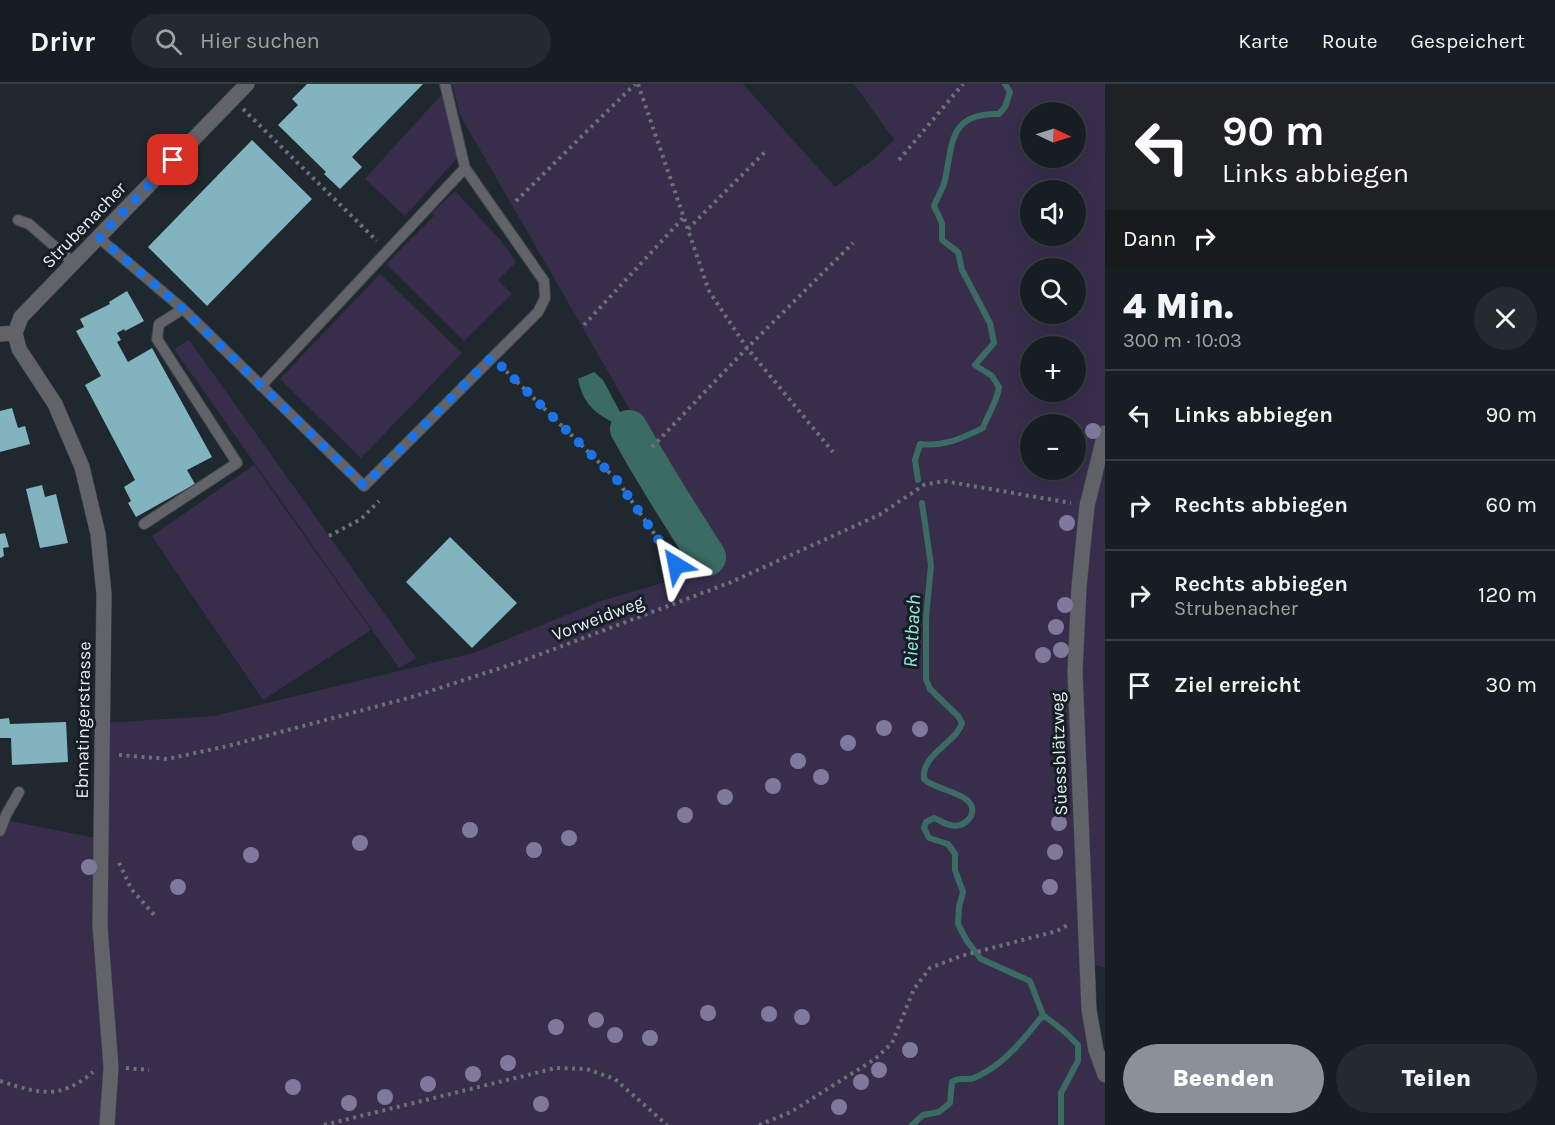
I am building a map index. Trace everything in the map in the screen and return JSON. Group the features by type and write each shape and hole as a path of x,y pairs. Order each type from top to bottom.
{"street":[{"name":"Strubenacher","path":"4,333 75,264 247,84"},
{"name":"Ebmatingerstrasse","path":"4,333 19,349 55,404 82,467 98,534 104,594 100,926 111,1067 106,1125"},
{"name":"Süessblätzweg","path":"1105,433 1087,506 1079,588 1075,672 1089,1010 1096,1050 1105,1075"}],"lane":[{"path":"99,237 183,309 364,486 538,312 545,298 544,281 465,168 445,84"},
{"path":"261,386 465,168"},
{"path":"18,220 29,224 75,264"},
{"path":"144,524 237,463 157,339 159,324 183,309"},
{"path":"0,831 6,814 19,792"}],"path":[{"path":"516,201 636,84 709,291 747,348 833,452"},
{"path":"900,160 963,84"},
{"path":"238,105 387,252"},
{"path":"688,229 765,152"},
{"path":"584,325 684,217"},
{"path":"652,447 747,348 853,243"},
{"path":"492,357 617,480 676,565"},
{"name":"Vorweidweg","path":"102,754 167,759 228,746 412,697 525,660 729,582 879,515 924,485 944,481 1087,506"},
{"path":"329,536 361,519 379,501"},
{"path":"101,839 116,855 132,891 157,918"},
{"path":"759,1125 792,1112 875,1059 892,1043 914,989 930,968 961,956 1057,931 1084,915"},
{"path":"0,1081 25,1089 51,1093 79,1082 98,1069 111,1067 149,1070"},
{"path":"324,1125 556,1068 587,1069 615,1079 667,1125"}],"shaded area":[{"path":"452,84 743,84 835,187 874,159 894,140 854,84 1105,84 1105,968 1087,962 1105,1069 1105,1125 0,1125 0,819 101,839 103,723 214,716 473,653 601,601 720,566 460,115"},
{"path":"442,94 458,157 405,216 365,179"},
{"path":"455,191 501,241 516,262 498,280 512,294 464,341 386,264 434,216 445,227 432,213"},
{"path":"380,274 462,353 361,458 280,379"},
{"path":"189,340 416,658 399,668 174,349"},
{"path":"594,372 603,380 629,429 603,417 590,406 585,398 578,379"},
{"path":"254,465 371,630 263,700 152,536"}],"building":[{"path":"307,84 423,84 352,157 362,167 340,189 278,125 298,105 292,99"},
{"path":"252,140 312,199 207,306 148,247"},
{"path":"127,291 144,321 117,333 121,340 117,342 128,362 152,348 212,457 187,470 195,484 136,517 128,503 131,501 124,487 135,480 85,385 101,376 76,331 84,327 80,319 110,304 109,302"},
{"path":"12,408 18,428 25,426 30,444 0,452 0,411"},
{"path":"42,485 45,497 56,494 68,543 40,548 26,489"},
{"path":"5,533 9,547 3,548 4,556 0,558 0,534"},
{"path":"450,537 517,603 472,648 406,582"},
{"path":"9,718 10,724 66,722 68,762 12,765 11,738 0,738 0,719"}],"waterway":[{"name":"Rietbach","path":"918,480 915,460 920,444 945,443 983,428 998,392 999,387 992,376 975,365 994,343 990,323 962,270 958,252 942,240 942,223 934,206 944,183 956,132 962,124 971,119 983,115 999,114 1005,107 1010,92 1005,84"},
{"path":"629,429 707,557"},
{"name":"Rietbach","path":"922,503 931,565 926,618 926,679 930,689 958,716 962,723 959,730 928,763 924,779 963,797 972,808 971,816 962,824 949,825 934,818 926,822 924,828 929,838 948,844 955,854 955,870 963,892 958,924 967,941 981,959 1030,981 1043,1015 1078,1045 1078,1061 1061,1093 1061,1125"},
{"path":"912,1125 923,1115 939,1112 950,1103 952,1082 957,1079 974,1078 1004,1059 1043,1015"}],"route":[{"path":"173,160 99,237 183,309 364,486 492,357 617,480 676,565"}]}
